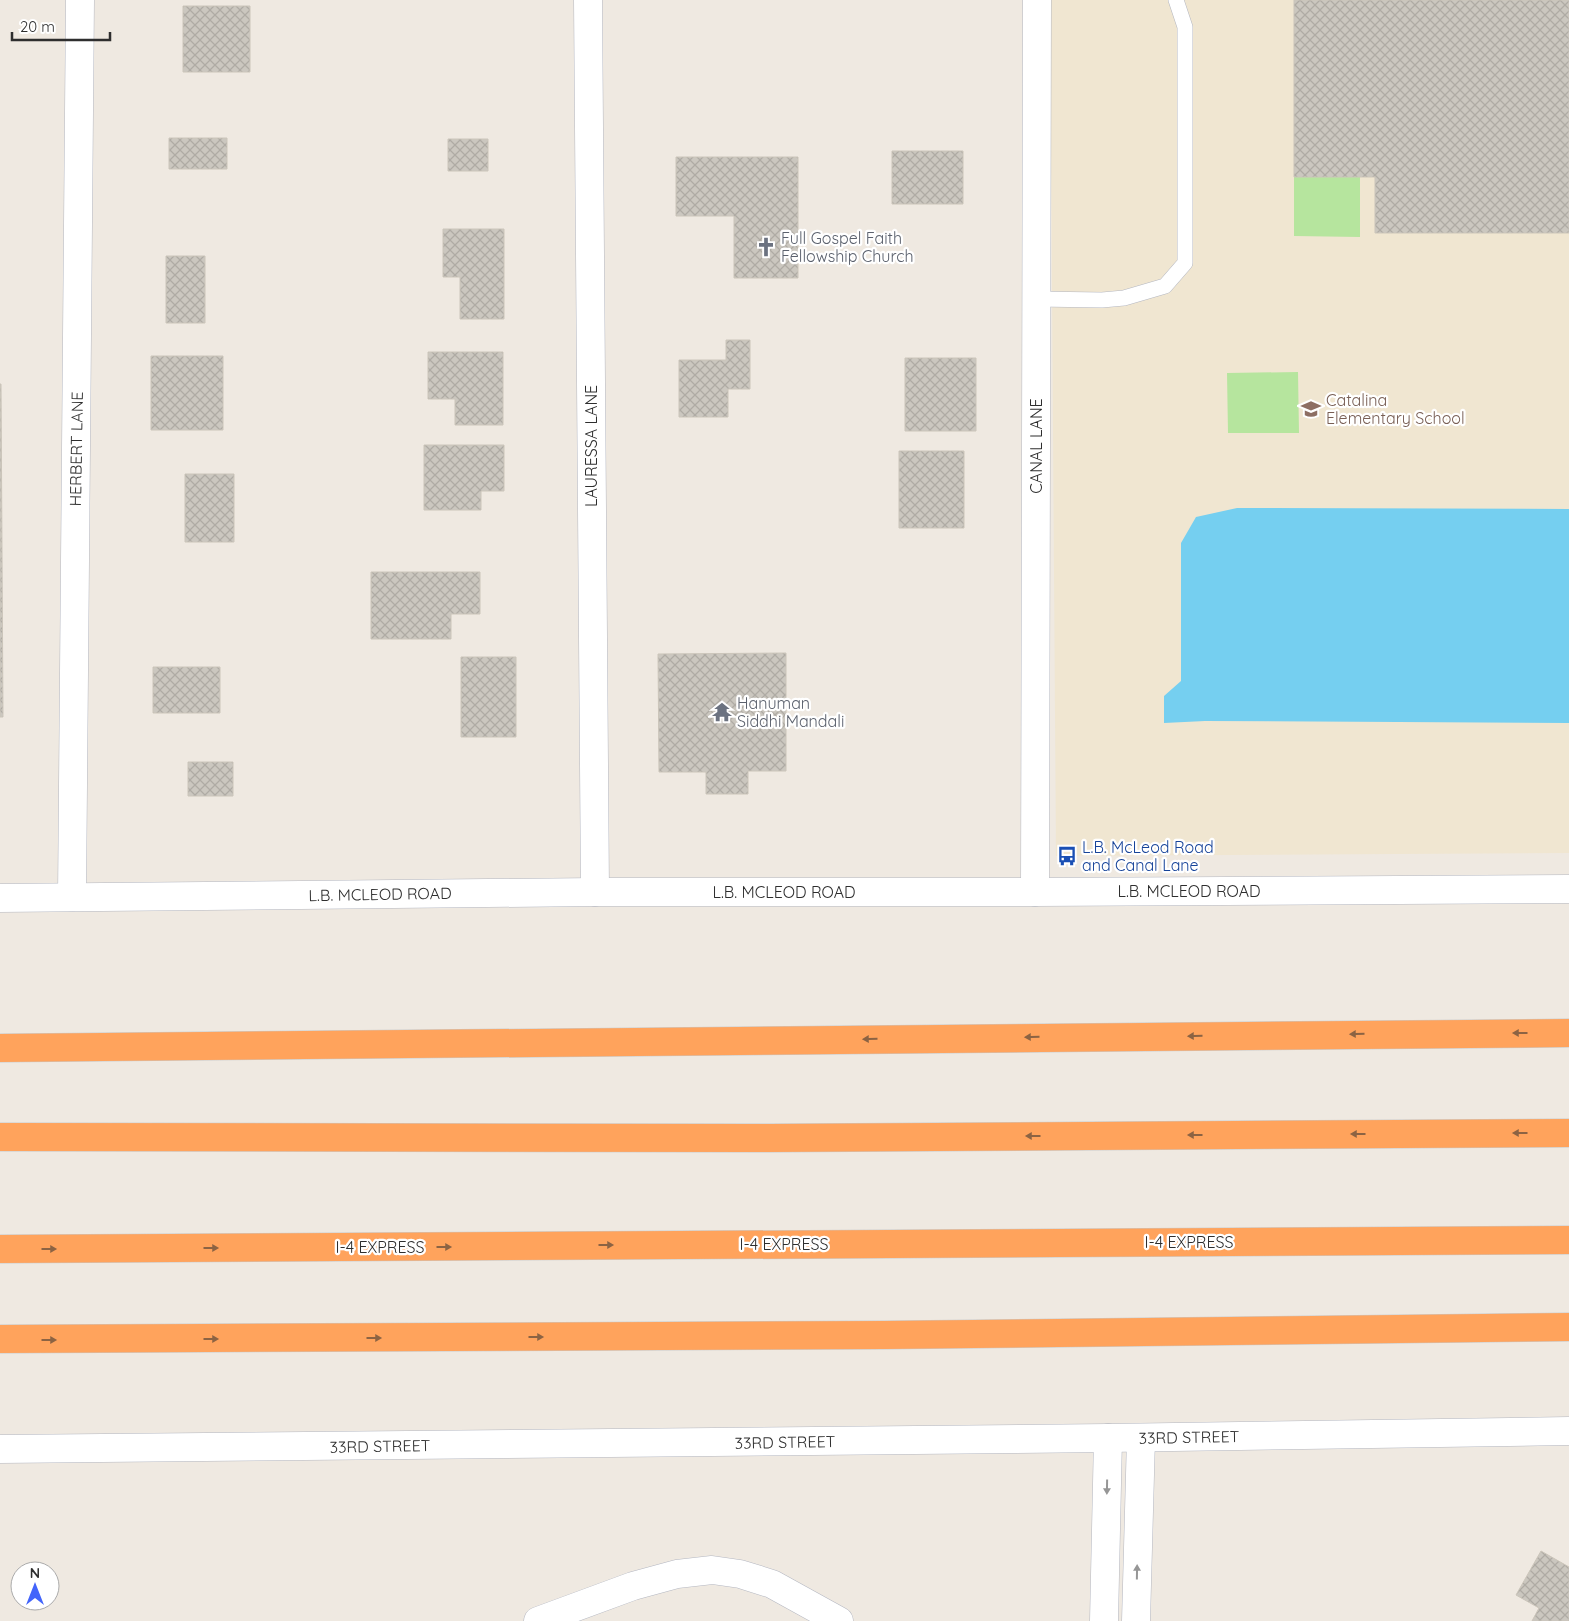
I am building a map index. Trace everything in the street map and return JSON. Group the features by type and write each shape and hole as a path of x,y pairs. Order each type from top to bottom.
{"highway":[{"path":"0,1048 1569,1033"},
{"path":"0,1137 769,1138 1569,1133"},
{"name":"I-4 EXPRESS","path":"0,1249 1569,1240"},
{"path":"0,1339 136,1340 885,1335 1569,1327"}],"street":[{"name":"HERBERT LANE","path":"72,898 80,0"},
{"name":"LAURESSA LANE","path":"588,0 595,892"},
{"name":"CANAL LANE","path":"1035,892 1037,0"},
{"name":"L.B. MCLEOD ROAD","path":"0,898 595,892 1569,889"},
{"name":"33RD STREET","path":"0,1449 1141,1438 1569,1430"},
{"path":"1104,1621 1108,1438"},
{"path":"1136,1621 1141,1438"},
{"path":"538,1621 633,1586 677,1574 712,1570 740,1574 772,1584 839,1621"}],"lane":[{"path":"1036,299 1102,300 1124,298 1165,286 1186,263 1184,27 1176,0"}],"shaded area":[{"name":"Catalina Elementary School","path":"1050,0 1569,0 1569,853 1056,856"}],"green space":[{"path":"1294,177 1360,177 1360,237 1294,236"},
{"path":"1298,372 1299,433 1228,433 1227,373"}],"water":[{"path":"1237,508 1569,509 1569,723 1205,721 1164,723 1164,696 1181,681 1181,543 1196,517"}],"building":[{"path":"1294,0 1569,0 1569,233 1375,233 1375,177 1294,177"},
{"path":"183,6 250,6 250,72 183,72"},
{"path":"169,138 227,138 227,169 169,169"},
{"path":"448,139 488,139 488,171 448,171"},
{"path":"892,151 963,151 963,204 892,204"},
{"name":"Full Gospel Faith Fellowship Church","path":"676,157 798,157 798,278 734,278 734,216 676,216"},
{"path":"443,229 504,229 504,319 460,319 460,277 443,277"},
{"path":"166,256 205,256 205,323 166,323"},
{"path":"726,340 750,340 750,389 728,389 728,417 679,417 679,360 726,360"},
{"path":"428,352 503,352 503,425 455,425 455,399 428,399"},
{"path":"151,356 223,356 223,430 151,430"},
{"path":"905,358 976,358 976,431 905,431"},
{"path":"1,384 3,717 0,717"},
{"path":"424,445 504,445 504,491 481,491 481,510 424,510"},
{"path":"899,451 964,451 964,528 899,528"},
{"path":"185,474 234,474 234,542 185,542"},
{"path":"371,572 480,572 480,614 451,614 451,639 371,639"},
{"name":"Hanuman Siddhi Mandali","path":"786,653 786,771 748,771 748,794 706,794 706,772 659,772 658,654"},
{"path":"461,657 516,657 516,737 461,737"},
{"path":"153,667 220,667 220,713 153,713"},
{"path":"188,762 233,762 233,796 188,796"},
{"path":"1541,1551 1569,1567 1569,1621 1532,1621 1539,1608 1516,1595"}],"place":[{"name":"Full Gospel Faith Fellowship Church","path":"766,247"},
{"name":"Catalina Elementary School","path":"1311,409"},
{"name":"Hanuman Siddhi Mandali","path":"722,712"},
{"name":"L.B. McLeod Road and Canal Lane","path":"1067,856"}]}
